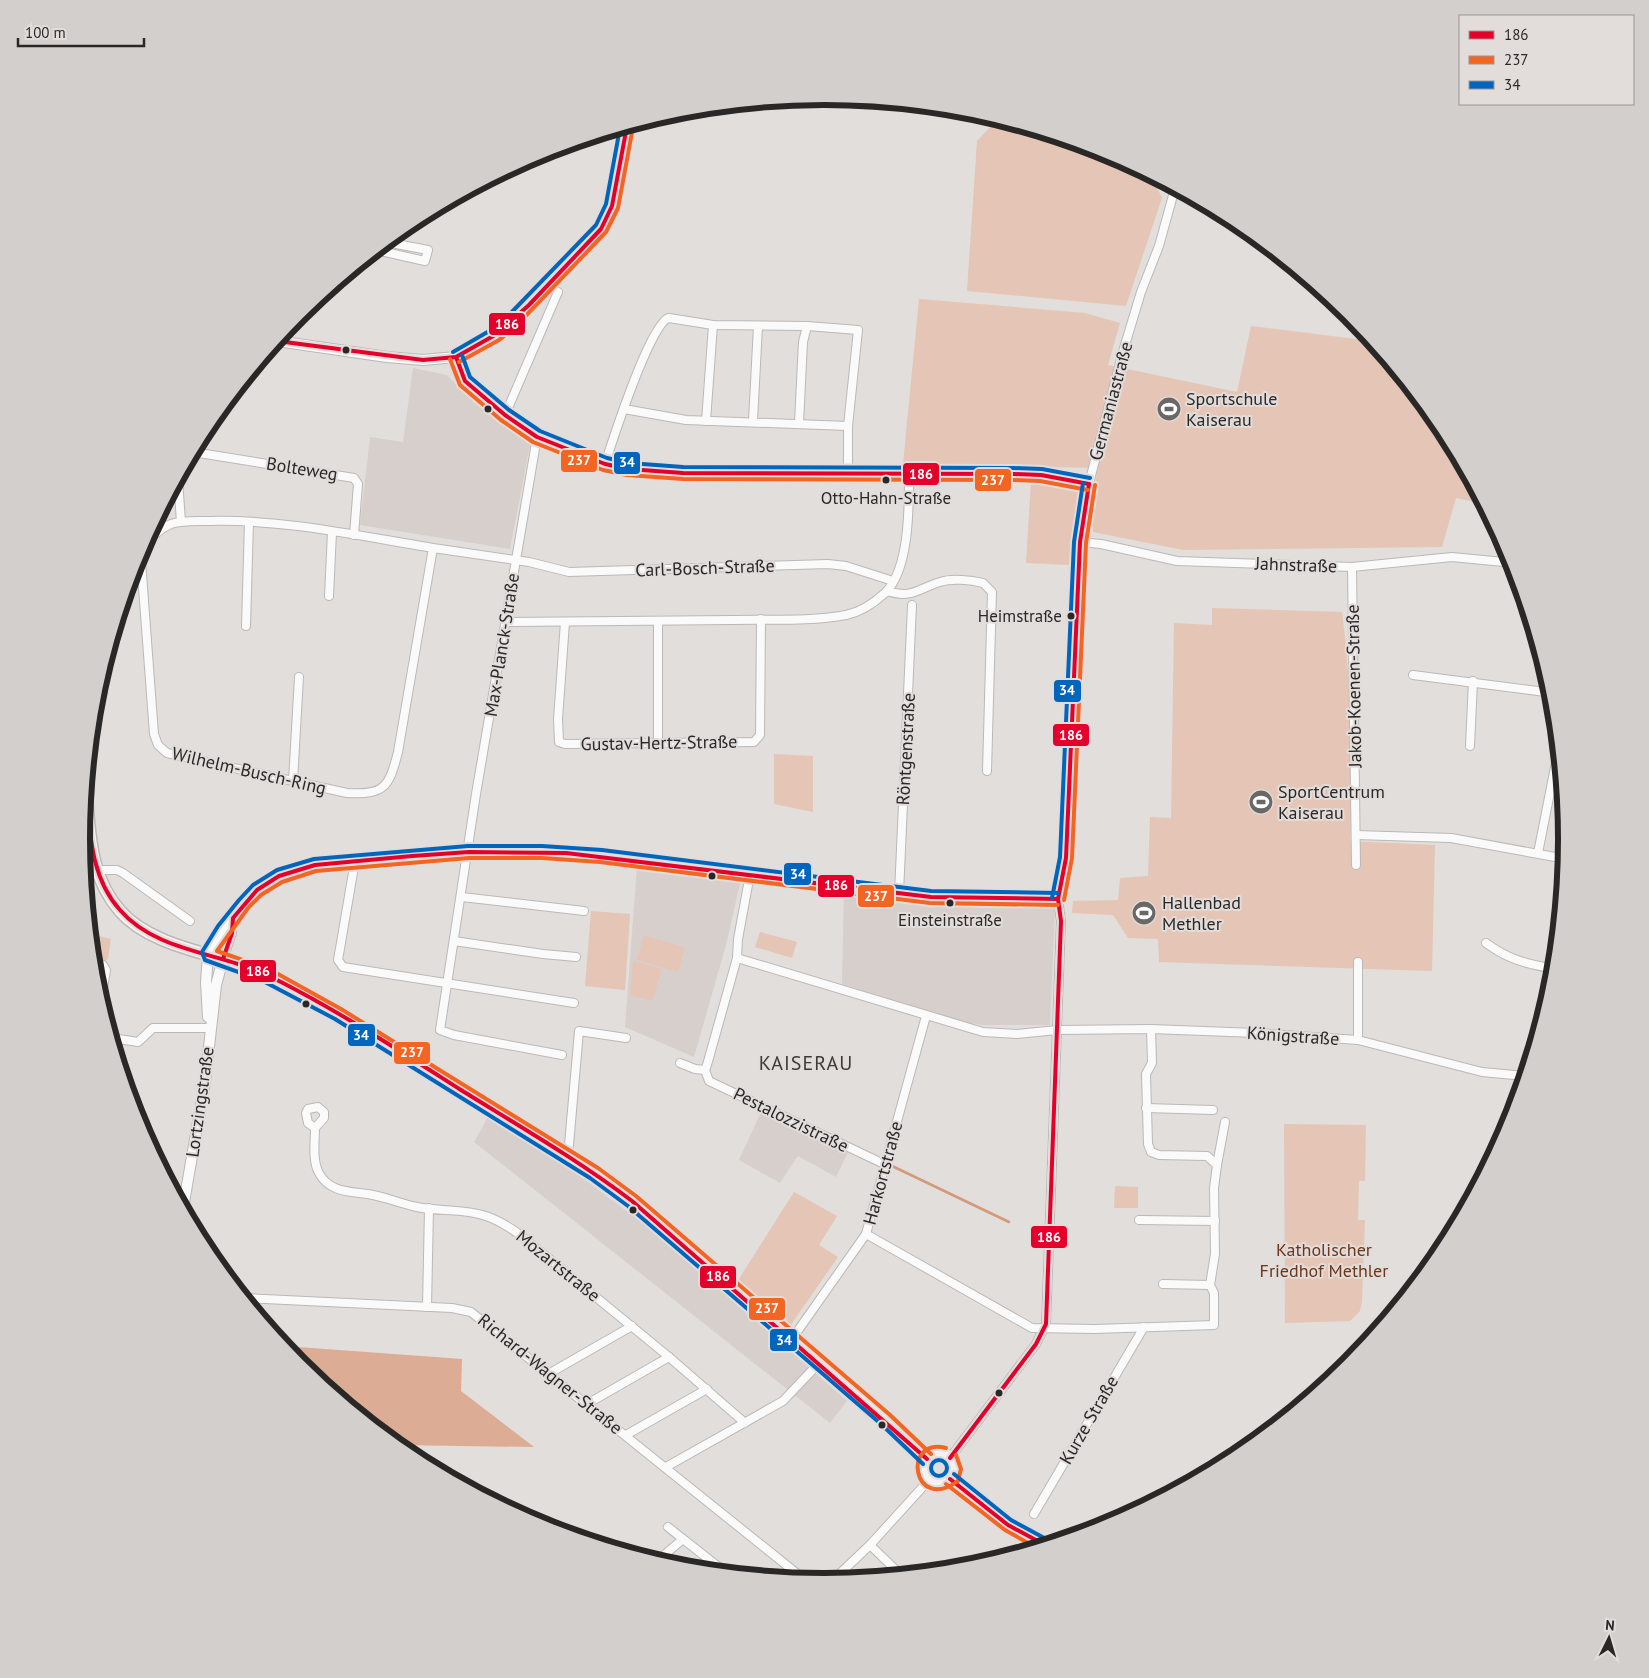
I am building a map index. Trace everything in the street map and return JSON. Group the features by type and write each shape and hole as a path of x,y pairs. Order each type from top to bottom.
{"main road":[{"path":"90,844 96,870 113,902 129,920 164,939 266,975 331,1010 568,1156 632,1200 819,1362 927,1459"},
{"path":"941,1453 950,1458 954,1466 950,1479 942,1483 930,1480 924,1472 927,1459 931,1455 941,1453"},
{"path":"950,1479 990,1512 1038,1542"}],"street":[{"path":"284,342 404,360 441,360 456,357 495,335 511,322 601,228 612,206 626,132"},
{"name":"Germaniastraße","path":"950,1458 1010,1380 1044,1330 1047,1312 1062,921 1058,899 1066,858 1080,542 1088,484 1122,354 1141,292 1159,246 1174,193"},
{"path":"383,252 425,261 428,250 394,244"},
{"path":"505,415 558,292"},
{"path":"605,464 643,360 662,321 674,318 713,324 807,326 858,330 848,426 848,472"},
{"path":"706,421 713,324"},
{"path":"753,422 758,326"},
{"path":"799,423 804,342 807,326"},
{"path":"456,357 465,380 505,415 537,437 605,464 628,469 683,473 909,472 1041,475 1088,484"},
{"path":"624,409 666,418 848,426"},
{"name":"Max-Planck-Straße","path":"537,437 507,622 476,794 469,852 440,1030 454,1035 562,1055"},
{"name":"Bolteweg","path":"200,453 354,478 358,484 354,535"},
{"path":"507,622 761,619 847,615 874,602 887,591 893,581 906,538 909,472"},
{"path":"179,490 181,522"},
{"name":"Wilhelm-Busch-Ring","path":"157,534 170,525 181,522 249,522 354,535 516,560"},
{"path":"246,626 249,522"},
{"path":"329,596 332,532"},
{"name":"Jahnstraße","path":"1080,542 1101,544 1177,561 1352,567 1452,557 1505,562"},
{"name":"Wilhelm-Busch-Ring","path":"142,569 156,739 167,753 347,793 368,794 378,791 388,784 398,752 433,548"},
{"name":"Carl-Bosch-Straße","path":"516,560 569,572 828,564 846,566 893,581"},
{"name":"Jakob-Koenen-Straße","path":"1352,567 1356,864"},
{"path":"887,591 898,594 912,594 940,581 950,580 983,583 992,592 987,771"},
{"name":"Röntgenstraße","path":"899,893 912,605"},
{"name":"Gustav-Hertz-Straße","path":"565,622 558,719 559,742 565,744 754,742 758,739 761,619"},
{"path":"658,621 658,743"},
{"path":"1413,674 1544,692"},
{"path":"293,781 299,677"},
{"path":"1470,746 1473,681"},
{"path":"1538,853 1555,768"},
{"path":"1356,835 1451,838 1558,857"},
{"path":"208,954 223,929 250,897 279,876 300,869 355,861 469,852 601,856 899,893 952,897 1058,899"},
{"path":"355,861 338,960 343,967 447,985 574,1003"},
{"path":"96,870 117,870 123,873 190,921"},
{"path":"680,1063 695,1069 706,1070 737,958 738,939 750,874"},
{"path":"462,897 584,911"},
{"path":"223,959 232,933 234,918"},
{"path":"454,942 576,957"},
{"path":"1486,943 1502,955 1516,961 1547,967"},
{"name":"Lortzingstraße","path":"208,954 206,982 210,1027"},
{"name":"Königstraße","path":"737,958 972,1030 995,1034 1057,1030 1151,1029 1256,1033 1358,1040 1482,1072 1520,1075"},
{"name":"Lortzingstraße","path":"185,1199 205,1082 210,1027 223,959"},
{"path":"1358,962 1358,1040"},
{"path":"101,965 106,970 104,982"},
{"name":"Harkortstraße","path":"792,1339 866,1234 926,1016"},
{"path":"118,1039 138,1042 153,1028 210,1027"},
{"path":"1151,1029 1152,1063 1146,1074 1148,1144 1151,1152 1159,1156 1207,1156 1217,1165"},
{"path":"568,1156 579,1031 626,1038"},
{"name":"Pestalozzistraße","path":"706,1070 709,1081 884,1164"},
{"path":"1146,1108 1213,1110"},
{"path":"866,1234 1032,1328 1044,1330 1214,1326 1214,1292 1210,1285 1215,1254 1214,1188 1225,1122"},
{"name":"Mozartstraße","path":"315,1128 316,1165 324,1180 332,1187 346,1192 371,1194 427,1206 475,1213 512,1229 632,1326 745,1423"},
{"path":"427,1206 427,1307"},
{"path":"1140,1220 1215,1221"},
{"path":"1163,1284 1210,1285"},
{"name":"Richard-Wagner-Straße","path":"252,1298 452,1308 476,1314 795,1573"},
{"path":"550,1373 632,1326"},
{"name":"Kurze Straße","path":"1034,1514 1144,1327"},
{"path":"587,1404 669,1357"},
{"path":"666,1468 783,1401 819,1362"},
{"path":"626,1435 707,1389"},
{"path":"840,1573 870,1545 930,1480"},
{"path":"668,1527 716,1565"},
{"path":"1026,1545 1029,1537"},
{"path":"664,1555 683,1539"},
{"path":"870,1545 895,1570"}],"shaded area":[{"path":"413,368 447,375 473,402 530,445 510,549 360,525 370,437 403,442"},
{"path":"637,867 741,879 726,945 694,1057 625,1027"},
{"path":"844,889 951,902 1055,908 1050,1025 982,1025 959,1021 842,984"},
{"path":"761,1112 848,1152 836,1177 798,1156 780,1183 739,1160"},
{"path":"488,1117 560,1161 653,1231 847,1401 830,1423 474,1142"},
{"path":"294,1347 462,1359 461,1391 534,1447 409,1445 377,1422 340,1391"}],"green space":[{"path":"993,125 1015,130 1061,143 1106,160 1155,183 1162,198 1126,306 967,291 977,141"},
{"name":"Sportschule Kaiserau","path":"919,299 1085,313 1120,323 1108,365 1237,392 1251,326 1363,340 1407,392 1435,431 1461,472 1477,502 1456,498 1442,547 1183,550 1093,532 1090,509 1098,468 903,464"},
{"path":"1031,481 1073,482 1081,490 1071,565 1026,563"},
{"name":"SportCentrum Kaiserau","path":"1212,608 1342,612 1348,669 1350,726 1350,841 1435,845 1432,971 1159,962 1158,939 1128,938 1113,915 1072,913 1073,901 1118,900 1120,878 1148,876 1150,817 1171,818 1174,623 1212,625"},
{"path":"774,754 813,756 813,812 774,804"},
{"path":"591,911 630,914 625,990 585,986"},
{"path":"760,932 797,942 792,958 755,947"},
{"path":"96,935 111,939 108,959 105,961 100,960"},
{"path":"644,935 685,948 678,972 637,960"},
{"path":"633,961 662,969 652,1001 630,995"},
{"name":"Katholischer Friedhof Methler","path":"1284,1124 1366,1125 1365,1181 1359,1181 1358,1220 1365,1220 1362,1301 1360,1311 1350,1321 1285,1323"},
{"path":"1115,1186 1138,1187 1138,1208 1114,1208"},
{"path":"794,1192 837,1216 819,1245 838,1257 790,1326 737,1282"}],"waterway":[{"path":"890,1165 1009,1222"}],"transit line":[{"name":"237","path":"459,362 499,340 515,327 606,232 618,208 632,130"},
{"name":"186","path":"284,342 423,360 456,357 495,335 529,305 601,229 612,206 626,132"},
{"name":"34","path":"453,352 491,330 507,317 596,225 606,204 619,134"},
{"name":"34","path":"462,355 470,377 509,410 540,431 607,458 629,463 683,467 1014,468 1042,469 1090,478"},
{"name":"186","path":"456,357 465,381 505,415 537,437 605,464 628,469 683,473 1014,474 1041,475 1089,484"},
{"name":"237","path":"450,359 460,385 501,420 533,442 603,470 627,475 683,479 1014,480 1040,481 1088,490"},
{"name":"34","path":"1052,898 1060,857 1074,542 1083,483"},
{"name":"186","path":"950,1458 1036,1344 1046,1324 1061,921 1058,899 1066,858 1080,542 1089,484"},
{"name":"237","path":"1064,900 1072,858 1086,543 1095,485"},
{"name":"186","path":"90,833 94,855 103,884 110,897 132,922 160,939 250,968 306,995 374,1035 591,1171 632,1201 927,1459"},
{"name":"34","path":"923,1464 881,1424 628,1206 590,1178 335,1019 263,981 205,960 202,952 218,926 239,900 253,885 277,870 314,859 468,846 542,846 602,850 931,891 1058,893"},
{"name":"186","path":"223,959 232,933 233,918 257,890 279,876 315,865 412,856 469,852 566,853 931,897 1058,899"},
{"name":"237","path":"931,1454 889,1414 636,1196 598,1168 341,1009 269,969 217,951 248,908 261,895 282,882 316,871 469,858 542,858 600,862 930,903 1058,905"},
{"name":"237","path":"946,1448 932,1448 923,1453 918,1462 918,1473 923,1482 931,1488 943,1489 958,1481 961,1469 956,1455"},
{"name":"34","path":"936,1460 942,1460 947,1465 947,1468 945,1474 936,1476 931,1471 931,1465 936,1460"},
{"name":"34","path":"954,1474 1011,1520 1046,1539"},
{"name":"186","path":"950,1479 1008,1525 1038,1541"},
{"name":"237","path":"946,1484 1005,1530 1030,1544"}],"place":[{"name":"Sportschule Kaiserau","path":"1169,409"},
{"name":"Otto-Hahn-Straße","path":"886,480"},
{"name":"Heimstraße","path":"1071,616"},
{"name":"SportCentrum Kaiserau","path":"1261,802"},
{"name":"Einsteinstraße","path":"950,903"},
{"name":"Hallenbad Methler","path":"1144,913"}],"district":[{"name":"KAISERAU","path":"806,1063"}]}
